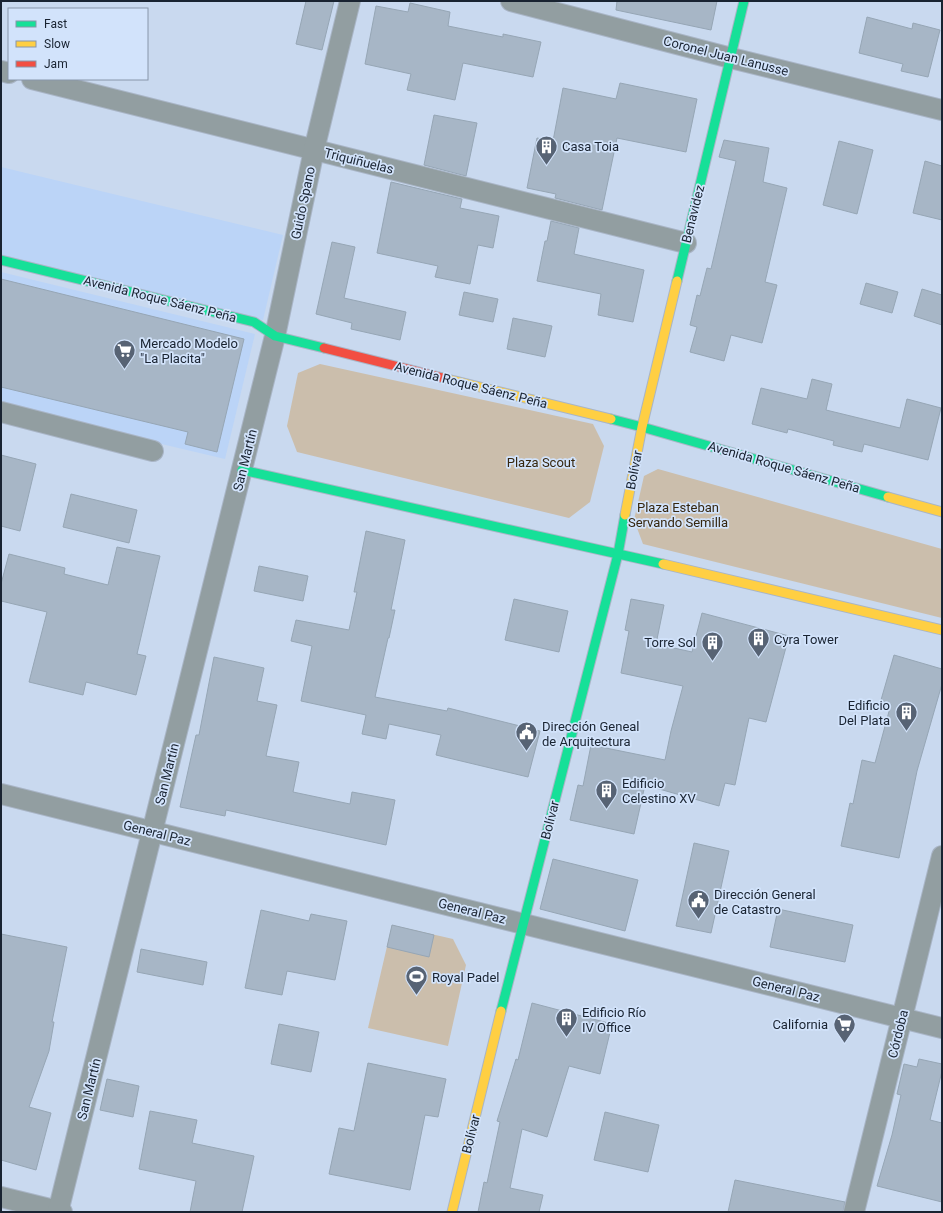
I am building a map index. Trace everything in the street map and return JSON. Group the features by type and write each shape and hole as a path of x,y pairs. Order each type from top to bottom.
{"main road":[{"name":"Benavidez","path":"642,427 744,1"},
{"name":"Avenida Roque Sáenz Peña","path":"1,260 254,322 275,336 642,427 942,512"},
{"name":"Bolívar","path":"452,1212 523,924 618,554 642,427"},
{"path":"242,470 618,554 942,630"}],"street":[{"name":"Guido Spano","path":"275,336 314,150 350,1"},
{"name":"Coronel Juan Lanusse","path":"511,1 731,58 942,110"},
{"name":"Triquiñuelas","path":"36,80 686,243"},
{"name":"San Martín","path":"59,1212 275,336"},
{"path":"1,412 152,451"},
{"name":"General Paz","path":"1,794 942,1028"},
{"name":"Córdoba","path":"854,1212 942,856"},
{"path":"1,1197 59,1212"}],"shaded area":[{"path":"1,167 283,235 263,320 1,256"},
{"name":"Mercado Modelo \"La Placita\"","path":"1,272 255,334 225,459 1,406"}],"green space":[{"name":"Plaza Scout","path":"320,364 593,424 604,446 590,502 569,518 297,452 287,426 298,373"},
{"name":"Plaza Esteban Servando Semilla","path":"658,469 942,549 942,618 643,544 634,520 644,476"},
{"name":"Royal Padel","path":"392,925 453,939 466,965 448,1046 368,1028"}],"building":[{"path":"306,1 334,1 322,50 296,44"},
{"path":"617,1 717,1 711,30 616,10"},
{"path":"410,3 450,12 448,26 503,37 503,34 541,42 533,77 463,63 455,100 407,90 411,74 365,64 376,6 408,12"},
{"path":"867,17 912,29 913,23 940,30 928,77 901,71 903,64 859,53"},
{"path":"620,83 697,99 686,152 617,138 602,210 555,198 556,194 527,188 537,138 553,141 563,88 616,99"},
{"path":"434,115 477,123 466,176 424,165"},
{"path":"724,140 769,148 763,182 787,188 765,282 777,285 762,343 731,335 724,361 690,352 697,327 690,325 697,295 700,296 707,268 711,269 736,161 719,157"},
{"path":"839,141 873,150 857,214 823,205"},
{"path":"925,161 942,166 942,220 913,213"},
{"path":"391,182 462,199 460,208 499,216 493,248 478,245 470,284 435,277 438,266 377,253"},
{"path":"551,221 579,228 574,254 644,270 633,322 598,315 601,294 537,281 545,241 547,241"},
{"path":"332,242 355,247 344,298 406,312 400,340 351,329 352,323 316,314"},
{"name":"Mercado Modelo \"La Placita\"","path":"1,279 244,339 217,452 185,444 188,432 1,387"},
{"path":"866,283 898,292 892,313 860,304"},
{"path":"922,289 942,295 942,325 914,316"},
{"path":"464,292 498,299 493,322 459,315"},
{"path":"513,318 552,326 545,357 507,349"},
{"path":"812,379 832,384 826,410 900,428 907,399 941,408 928,460 864,444 862,452 833,445 834,441 788,429 787,433 752,424 761,388 807,399"},
{"path":"1,455 36,464 20,531 1,526"},
{"path":"71,494 137,510 129,543 63,527"},
{"path":"366,531 405,540 391,610 395,610 375,697 447,711 448,708 540,731 528,777 436,755 441,735 389,724 386,739 362,734 366,715 301,701 312,646 291,641 296,620 349,630 357,592 354,592"},
{"path":"117,547 160,556 137,654 146,656 136,695 86,682 83,695 29,682 47,612 1,601 1,584 9,554 65,568 64,574 108,585"},
{"path":"259,566 308,576 303,601 254,591"},
{"path":"514,599 568,611 559,652 505,640"},
{"path":"631,599 664,605 656,644 692,652 702,613 789,636 766,722 749,718 735,785 725,783 719,806 645,785 634,834 570,820 578,785 583,786 591,745 665,760 683,686 621,673 629,631 625,630"},
{"path":"894,655 942,669 942,684 917,771 899,858 841,846 850,803 853,804 862,760 875,763 891,704 881,700"},
{"path":"214,657 264,668 257,701 277,705 266,756 299,762 293,792 350,804 352,792 395,800 386,845 226,810 225,816 180,807 196,735 199,735"},
{"path":"694,843 729,851 711,933 676,926"},
{"path":"553,859 638,880 625,931 540,909"},
{"path":"778,909 853,925 845,962 770,947"},
{"path":"261,910 309,921 311,914 347,921 335,980 287,971 282,995 245,988"},
{"path":"392,925 434,935 429,957 387,947"},
{"path":"1,934 67,947 52,1022 54,1022 49,1051 29,1107 51,1113 36,1170 1,1160"},
{"path":"141,949 207,962 203,985 137,972"},
{"path":"532,1003 612,1024 600,1074 569,1066 547,1137 522,1129 510,1188 543,1195 539,1212 478,1212 484,1182 487,1183 500,1122 497,1121 516,1059 518,1060"},
{"path":"279,1024 319,1032 311,1072 271,1064"},
{"path":"919,1059 942,1064 942,1071 930,1120 942,1123 942,1202 877,1186 892,1135 901,1095 897,1094 904,1064 917,1067"},
{"path":"368,1063 446,1079 438,1117 425,1115 410,1190 329,1174 339,1128 354,1131"},
{"path":"107,1079 139,1086 133,1117 100,1110"},
{"path":"150,1111 197,1120 192,1143 254,1156 242,1212 190,1212 196,1181 139,1169"},
{"path":"605,1112 659,1125 648,1172 594,1160"},
{"path":"735,1180 845,1202 843,1212 728,1212"}],"traffic: fast":[{"path":"677,281 744,1"},
{"path":"1,260 254,322 275,336 324,348"},
{"path":"611,419 888,497"},
{"path":"242,470 663,564"},
{"path":"501,1011 618,554 625,515"}],"traffic: slow":[{"path":"625,515 642,427 677,281"},
{"path":"443,378 611,419"},
{"path":"888,497 942,512"},
{"path":"663,564 942,630"},
{"path":"452,1212 501,1011"}],"traffic: jam":[{"path":"324,348 443,378"}],"place":[{"name":"Casa Toia","path":"547,166"},
{"name":"Mercado Modelo \"La Placita\"","path":"124,370"},
{"name":"Cyra Tower","path":"759,658"},
{"name":"Torre Sol","path":"712,662"},
{"name":"Edificio Del Plata","path":"906,732"},
{"name":"Dirección Geneal de Arquitectura","path":"526,752"},
{"name":"Edificio Celestino XV","path":"606,810"},
{"name":"Dirección General de Catastro","path":"699,920"},
{"name":"Royal Padel","path":"417,996"},
{"name":"Edificio Río IV Office","path":"566,1038"},
{"name":"California","path":"844,1044"}]}
